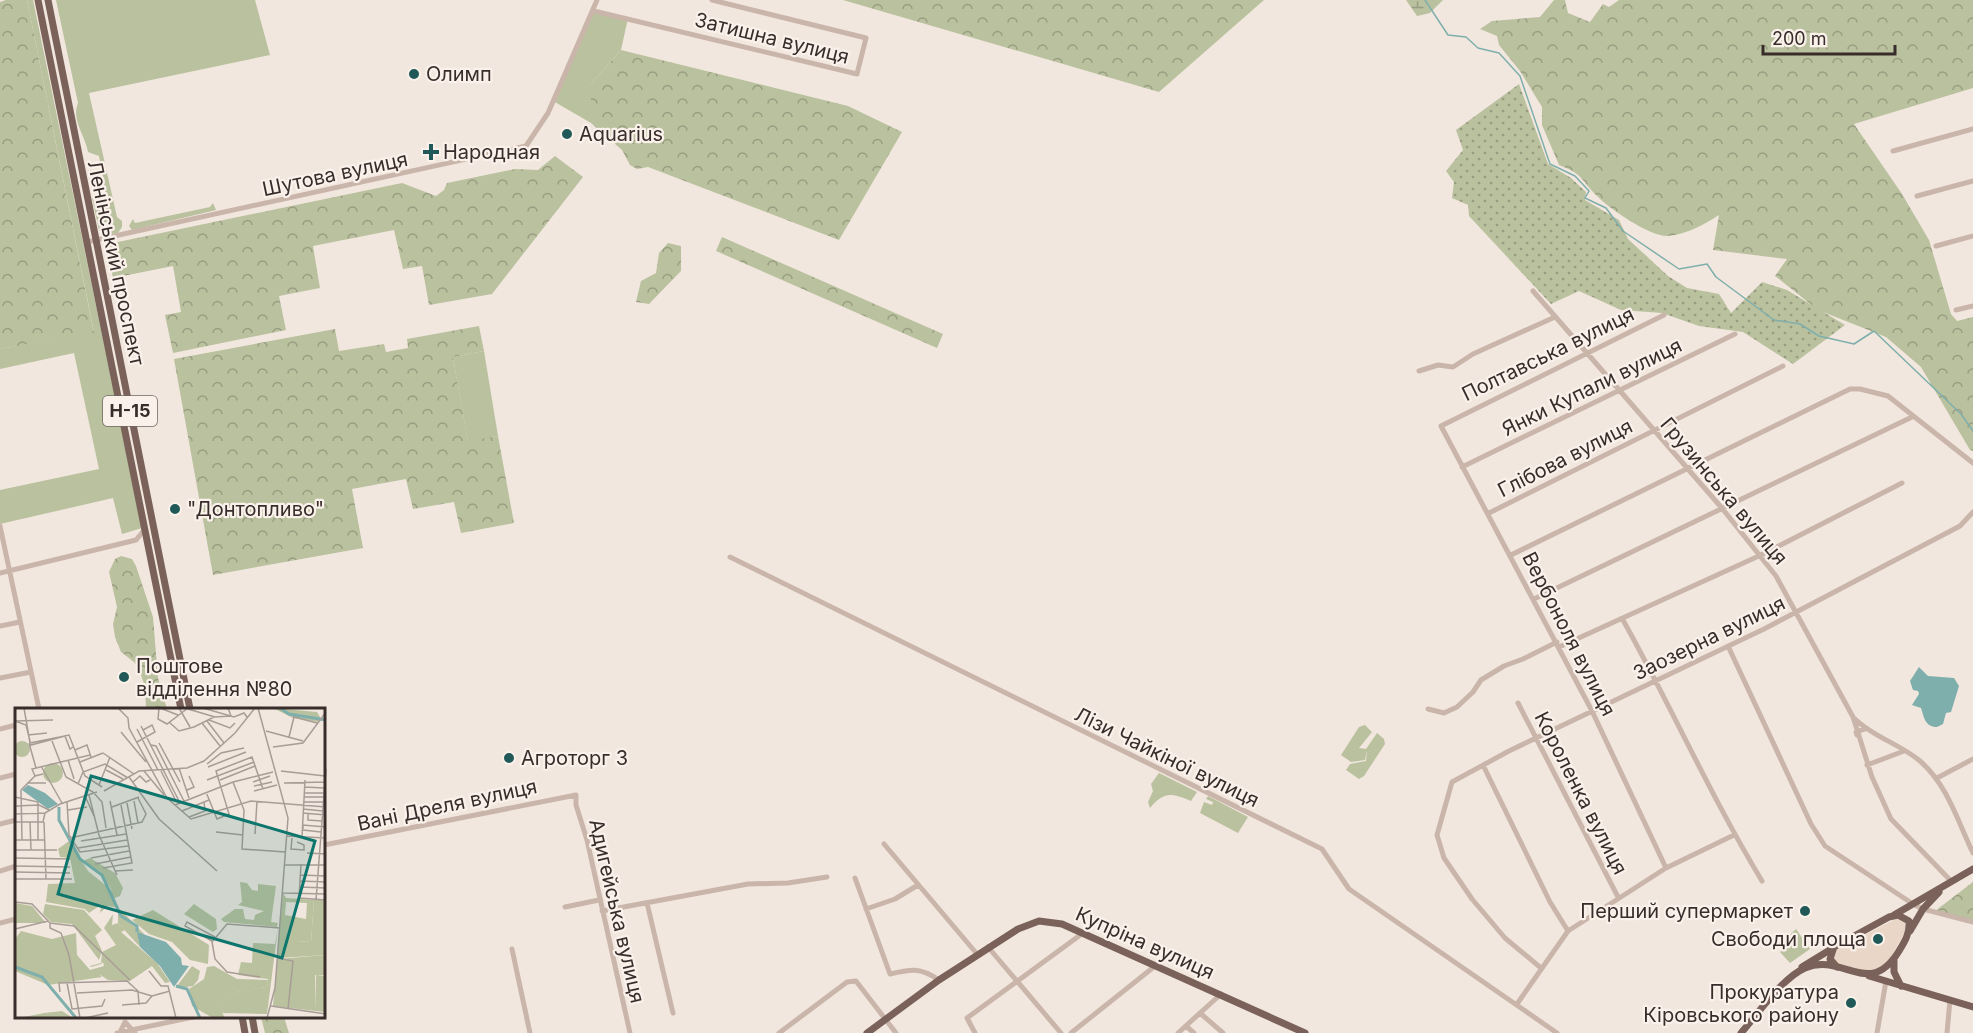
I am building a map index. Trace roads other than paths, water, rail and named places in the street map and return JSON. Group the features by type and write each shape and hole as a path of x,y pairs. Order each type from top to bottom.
{"main road":[{"name":"Ленінський проспект","path":"38,0 181,708"},
{"name":"Ленінський проспект","path":"48,0 190,708"},
{"path":"155,583 164,581"},
{"path":"1741,1033 1791,977 1806,964 1973,869"},
{"path":"1863,974 1881,972 1894,959 1923,909 1943,888"},
{"path":"1889,917 1898,915 1906,918 1909,925 1908,936"},
{"name":"Купріна вулиця","path":"867,1033 987,947 1018,929 1039,921 1062,924 1305,1033"},
{"path":"1834,947 1830,959 1838,968"},
{"path":"1894,959 1894,972 1901,986"},
{"path":"1791,977 1816,965 1838,968 1973,1007"},
{"path":"242,1018 245,1033"},
{"path":"252,1018 255,1033"}],"street":[{"name":"Шутова вулиця","path":"87,242 526,146 548,113 597,0"},
{"name":"Затишна вулиця","path":"594,11 857,74 866,38 712,0"},
{"path":"1893,151 1973,129"},
{"path":"1917,196 1973,181"},
{"path":"1936,246 1973,236"},
{"name":"Грузинська вулиця","path":"1533,291 1761,555 1798,611 1853,717 1867,765 1891,819 1952,882"},
{"path":"1956,310 1973,306"},
{"name":"Полтавська вулиця","path":"1446,421 1664,315"},
{"path":"1419,370 1438,365 1453,367 1473,354 1555,317"},
{"name":"Янки Купали вулиця","path":"1462,467 1735,333"},
{"name":"Глібова вулиця","path":"1489,513 1784,366"},
{"path":"1511,555 1850,389 1888,396 1973,463"},
{"path":"1534,599 1912,417"},
{"name":"Вербоноля вулиця","path":"1446,421 1441,426 1441,430 1489,513 1558,644 1666,868"},
{"path":"1428,709 1444,713 1456,707 1473,692 1480,680 1504,666 1623,620 1761,555 1902,483"},
{"name":"Заозерна вулиця","path":"1541,968 1505,938 1472,899 1444,858 1437,835 1452,782 1798,611 1960,526 1973,512"},
{"path":"1,528 39,708"},
{"path":"0,573 136,540 145,529"},
{"path":"136,540 148,548"},
{"name":"Лізи Чайкіної вулиця","path":"730,557 1322,849 1349,888 1407,931 1557,1033"},
{"path":"1623,620 1734,835 1762,881"},
{"path":"0,626 20,622"},
{"path":"1728,646 1811,824 1825,846 1913,904 1923,909 1973,922"},
{"path":"0,678 31,672"},
{"name":"Короленка вулиця","path":"1518,703 1618,897"},
{"path":"1853,717 1864,729 1919,760 1937,778 1973,853"},
{"path":"0,729 15,725"},
{"path":"1856,733 1864,729"},
{"name":"Грузинська вулиця","path":"1856,733 1872,777"},
{"path":"1867,765 1904,752"},
{"path":"1937,778 1973,759"},
{"path":"1483,765 1550,902 1568,931"},
{"path":"0,778 15,774"},
{"name":"Вані Дреля вулиця","path":"326,845 576,795"},
{"name":"Адигейська вулиця","path":"576,795 576,805 587,840 630,1033"},
{"path":"0,824 15,820"},
{"path":"1517,1004 1568,931 1666,868 1734,835"},
{"path":"884,844 977,954"},
{"path":"0,870 15,866"},
{"path":"602,911 748,884 788,883 827,877"},
{"path":"855,878 890,974 914,968 924,969 939,980"},
{"path":"867,909 895,899 918,885"},
{"path":"565,908 599,900"},
{"path":"647,903 673,1013"},
{"path":"0,923 15,919"},
{"path":"975,1033 967,1018 1083,933"},
{"path":"987,947 1061,1033"},
{"path":"512,949 530,1033"},
{"path":"1071,1033 1155,966"},
{"path":"780,1033 847,982 856,981 896,1033"},
{"path":"1877,1033 1886,981"},
{"path":"1178,1033 1221,994"},
{"path":"1947,1033 1950,1000"},
{"path":"1200,1013 1223,1033"},
{"path":"119,1033 184,1018"},
{"path":"119,1033 125,1019 135,1031"},
{"path":"1186,1026 1194,1033"}],"water":[{"path":"1919,667 1928,676 1954,678 1959,686 1951,712 1946,713 1943,724 1937,727 1927,723 1921,708 1912,705 1919,694 1918,691 1913,690 1910,681"}],"waterway":[{"path":"1425,0 1448,35 1466,37 1478,48 1499,53 1520,76 1550,164 1575,176 1589,191 1585,198 1606,208 1623,231 1679,269 1707,264 1716,277 1774,320 1800,324 1819,336 1854,344 1874,331 1961,414 1973,431"}],"place":[{"name":"Олимп","path":"414,74"},
{"name":"Aquarius","path":"567,134"},
{"name":"Народная","path":"431,152"},
{"name":"\"Донтопливо\"","path":"175,509"},
{"name":"Поштове відділення №80","path":"124,677"},
{"name":"Агроторг 3","path":"509,758"},
{"name":"Перший супермаркет","path":"1805,911"},
{"name":"Свободи площа","path":"1878,939"},
{"name":"Прокуратура Кіровського району","path":"1851,1003"}]}
